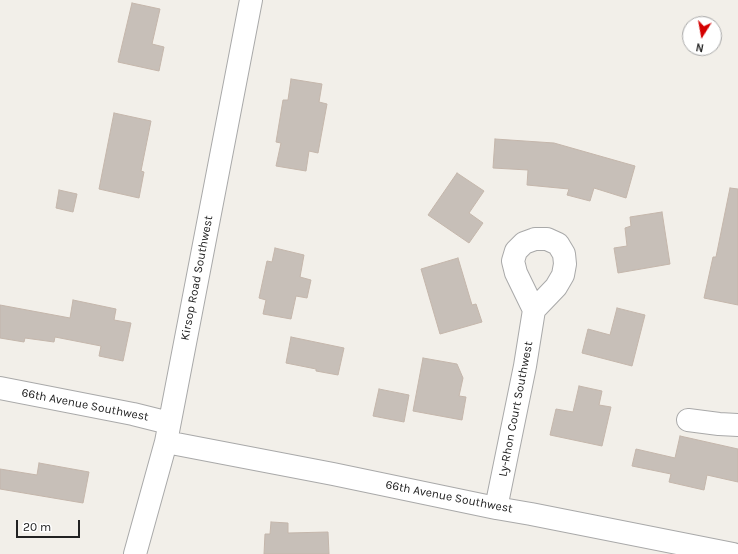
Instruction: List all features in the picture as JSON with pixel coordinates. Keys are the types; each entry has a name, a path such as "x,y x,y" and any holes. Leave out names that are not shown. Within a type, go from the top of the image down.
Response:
{"street":[{"name":"Kirsop Road Southwest","path":"135,554 167,433 251,0"},
{"name":"Ly-Rhon Court Southwest","path":"496,508 525,366 534,310"},
{"name":"66th Avenue Southwest","path":"0,388 133,414 167,433 333,474 496,508 733,554"},
{"path":"688,420 719,424 738,424"}],"building":[{"path":"132,3 160,9 152,44 164,47 159,71 118,62"},
{"path":"291,79 322,84 319,102 327,104 318,153 309,151 306,171 276,166 281,143 276,142 283,100 288,100"},
{"path":"114,113 151,121 141,171 144,172 139,198 99,189"},
{"path":"495,139 554,143 635,166 626,198 594,188 590,201 567,195 569,189 527,185 528,170 493,168"},
{"path":"457,173 484,191 469,213 483,223 469,243 428,215"},
{"path":"730,188 738,189 738,305 704,298 713,257 716,257"},
{"path":"59,190 77,194 73,212 56,208"},
{"path":"662,212 670,264 618,273 614,248 627,246 625,228 631,226 630,217"},
{"path":"275,248 304,255 300,277 311,280 307,298 296,296 291,319 263,314 266,300 259,298 267,261 272,262"},
{"path":"458,258 472,305 476,304 482,322 440,334 421,269"},
{"path":"73,300 116,309 114,320 131,323 123,361 99,356 101,346 55,337 54,342 25,338 24,342 0,338 0,305 70,318"},
{"path":"617,308 645,315 632,366 582,353 588,329 610,335"},
{"path":"291,337 344,348 338,375 286,363"},
{"path":"423,358 457,364 463,378 459,396 466,397 462,420 413,411"},
{"path":"579,386 602,391 599,405 611,407 602,446 550,435 556,409 573,412"},
{"path":"379,389 409,395 404,422 373,416"},
{"path":"680,436 738,449 738,482 707,475 704,490 669,482 671,474 632,466 636,449 675,458"},
{"path":"39,463 89,472 83,503 0,489 0,469 37,475"},
{"path":"271,522 288,523 288,533 328,532 329,554 264,554 265,534 270,534"}]}
